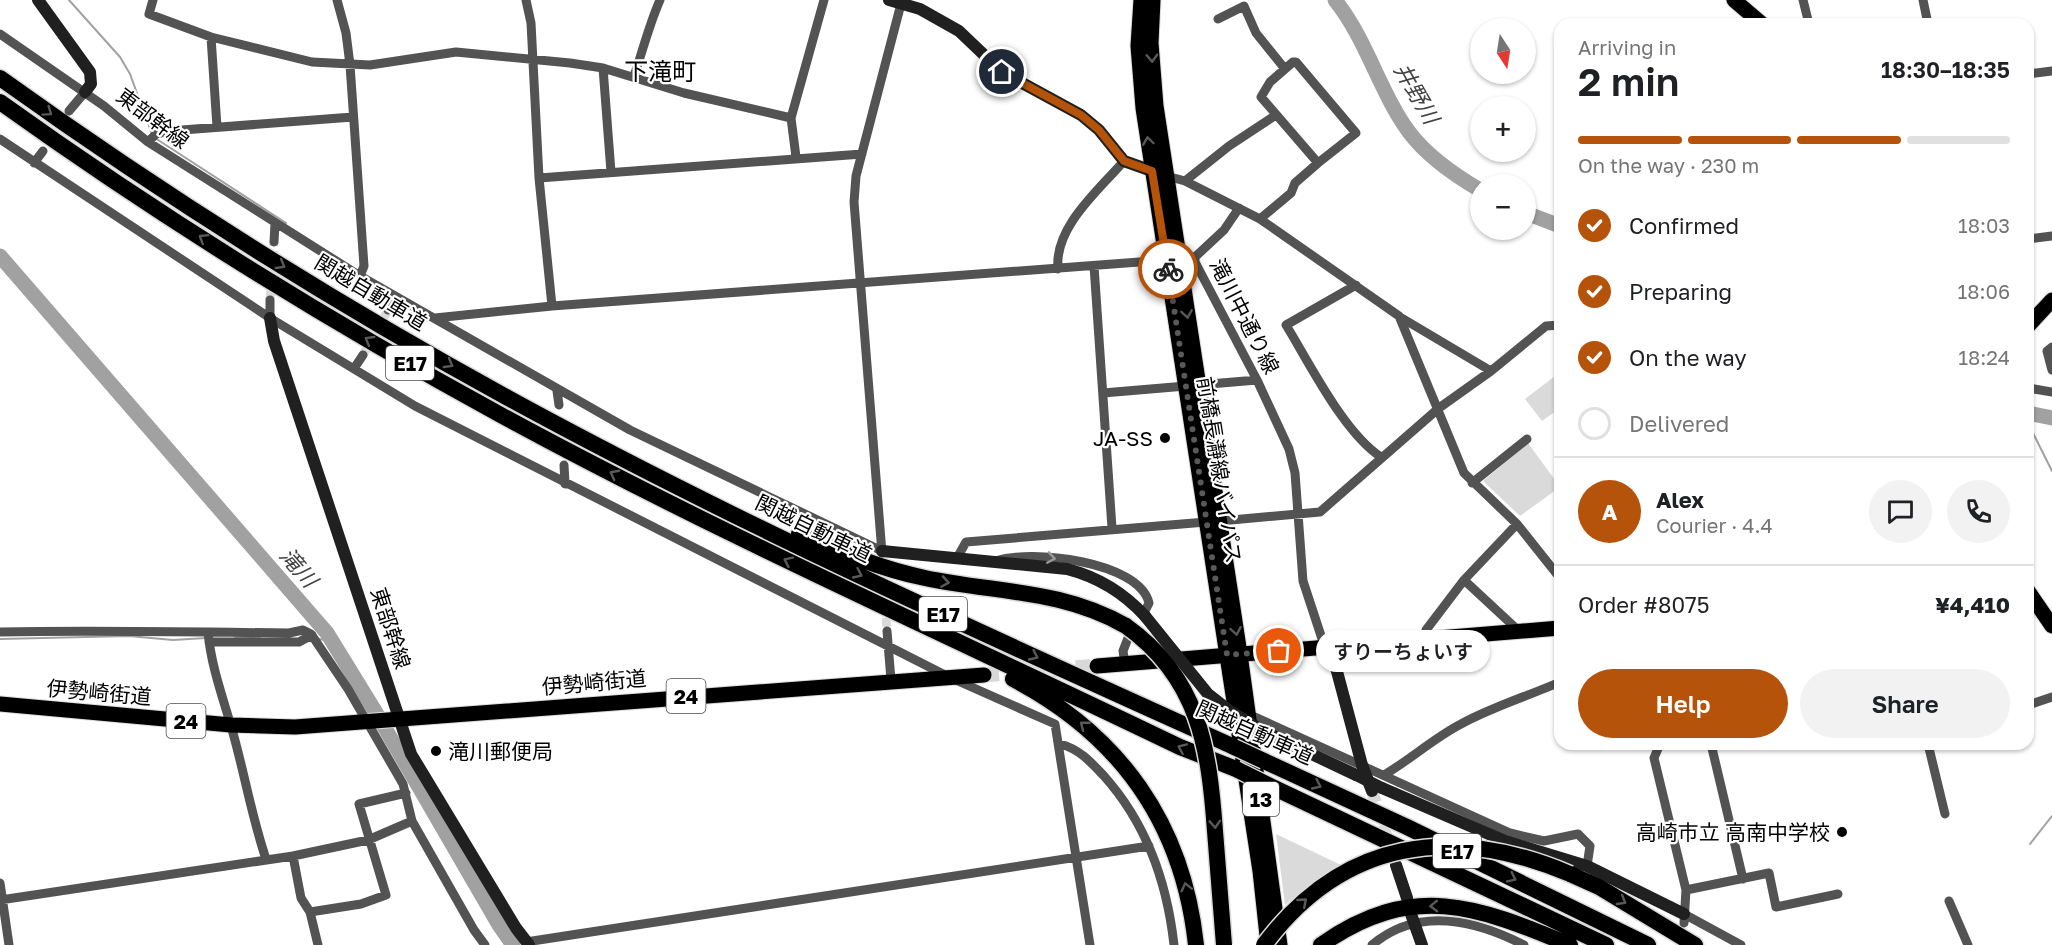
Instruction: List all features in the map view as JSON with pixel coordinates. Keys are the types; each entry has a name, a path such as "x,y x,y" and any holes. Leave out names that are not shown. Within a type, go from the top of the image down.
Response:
{"highway":[{"name":"関越自動車道","path":"0,78 102,150 270,258 509,398 655,474 851,571 1418,832 1648,945"},
{"name":"関越自動車道","path":"0,102 176,222 368,339 510,420 841,587 1606,945"},
{"path":"655,474 857,559 897,572 959,584 1052,597 1137,621 1189,697 1200,725 1209,769 1224,945"},
{"path":"841,587 884,618 1034,690 1096,735 1133,777 1164,826 1186,886 1196,945"},
{"path":"1266,945 1297,906 1329,882 1362,864 1402,851 1449,845 1493,849 1525,856 1570,874 1599,887 1695,945"},
{"path":"1321,945 1351,927 1384,913 1438,905 1489,913 1569,945"}],"main road":[{"name":"前橋長瀞線バイパス","path":"1141,0 1139,72 1159,173 1280,945"},
{"name":"前橋長瀞線バイパス","path":"1153,0 1152,71 1166,260 1192,385"},
{"path":"1734,0 1751,18"},
{"path":"2034,320 2052,300"},
{"path":"2034,600 2052,626"},
{"path":"1097,666 1554,629"},
{"name":"前橋長瀞線バイパス","path":"1233,654 1260,871 1266,945"},
{"name":"伊勢崎街道","path":"0,704 231,725 295,727 891,680 984,675"}],"street":[{"name":"東部幹線","path":"38,0 90,72 92,84 85,92 275,224 557,391 630,430 882,553"},
{"path":"153,0 149,15 211,37 312,62 350,66 389,63 456,52 531,59 603,69 634,76 684,93 790,118"},
{"path":"337,0 346,33 350,66 364,266 360,276"},
{"path":"526,0 531,23 538,178 552,306"},
{"path":"634,76 646,43 648,28 660,0"},
{"path":"796,157 790,118 824,0"},
{"path":"1803,0 1808,18"},
{"path":"1923,0 1927,18"},
{"path":"1359,770 1265,732 1231,712 1208,694 1137,621 1123,594 1085,574 993,561 882,553 861,284 854,227 854,202 862,154 897,1 920,9 959,31 1002,72 1081,115 1099,130 1124,161 1185,181 1260,219 1399,316 1491,371"},
{"path":"1218,19 1244,6 1256,33 1285,69"},
{"path":"0,34 85,92 69,111"},
{"path":"211,37 217,127"},
{"path":"1260,219 1292,192 1295,183 1356,130 1296,62 1270,82 1262,97 1318,163"},
{"path":"603,69 611,172"},
{"path":"2034,73 2052,71"},
{"path":"1185,181 1228,146 1276,115"},
{"path":"152,138 217,127 354,117"},
{"path":"0,139 270,318 355,367 415,406 949,677 1055,724 1060,744 1090,945"},
{"path":"34,163 43,150"},
{"path":"538,178 796,157 862,154"},
{"path":"1058,269 1060,242 1069,227 1124,161"},
{"name":"滝川中通り線","path":"1239,208 1224,230 1195,256 1195,262 1257,380 1288,449 1295,473 1303,581 1328,648 1359,770"},
{"path":"274,242 275,224"},
{"path":"2034,238 2052,236"},
{"path":"435,318 552,306 1166,260"},
{"path":"1094,266 1112,528"},
{"path":"1356,285 1286,325 1347,421 1366,447 1381,457"},
{"path":"388,310 397,297"},
{"name":"東部幹線","path":"270,300 273,341 382,721 417,766 528,944"},
{"path":"1399,316 1464,473 1517,524 1554,570"},
{"path":"957,558 966,542 1320,512 1439,408 1491,371 1546,326 1554,325"},
{"path":"2052,347 2047,351 2052,370"},
{"path":"355,367 363,355"},
{"path":"1103,393 1257,380"},
{"path":"2034,389 2052,392"},
{"path":"557,391 559,405"},
{"path":"1473,483 1527,439"},
{"path":"564,465 565,484"},
{"path":"1425,639 1426,630 1464,580 1517,524"},
{"path":"1464,580 1520,632"},
{"path":"1125,664 1123,651 1137,621"},
{"path":"0,632 113,630 209,637 289,633 303,630 312,635 348,689 382,721 406,793 412,821 485,945"},
{"path":"887,631 891,680"},
{"path":"209,637 221,697 231,725 256,829 266,859"},
{"path":"1380,785 1434,740 1463,723 1554,685"},
{"path":"2034,703 2052,697"},
{"path":"1255,717 1359,770 1380,785 1505,841 1587,866 1684,919 1741,945"},
{"path":"1060,744 1076,748 1114,787 1149,846 1165,890 1174,945"},
{"path":"1657,750 1654,758 1686,890 1684,919"},
{"path":"1712,750 1743,879"},
{"path":"1929,750 1945,814"},
{"path":"1380,785 1440,802 1525,837 1544,841 1578,834 1590,846 1587,866"},
{"path":"310,912 361,904 386,895 358,804 406,793"},
{"path":"1,900 293,856 368,840 412,821"},
{"path":"528,944 1149,846"},
{"path":"293,856 301,898 310,912 318,945"},
{"path":"1396,865 1407,898"},
{"path":"1686,890 1769,873 1776,907 1838,894"},
{"path":"0,883 9,945"},
{"path":"1949,902 1968,945"},
{"path":"1413,919 1422,945"},
{"path":"1372,945 1413,919 1454,920 1489,929 1524,945"}],"shaded area":[{"path":"1554,377 1554,412 1542,421 1525,399"},
{"path":"1528,443 1554,479 1554,491 1520,516 1483,481"},
{"path":"1276,834 1341,865 1307,887 1285,905"}],"waterway":[{"path":"69,0 120,57 130,74 152,134"},
{"name":"井野川","path":"1335,0 1356,32 1389,100 1409,132 1442,165 1470,184"},
{"path":"155,138 286,223"},
{"name":"井野川","path":"1536,217 1554,224"},
{"name":"滝川","path":"0,256 327,633 513,945"},
{"name":"井野川","path":"2034,414 2052,418"},
{"path":"2034,435 2052,471"},
{"path":"0,639 129,636 173,640 206,638"},
{"path":"235,638 260,637"},
{"path":"319,639 331,641"},
{"path":"2030,844 2052,816"}],"tunnel":[{"path":"270,300 274,242"},
{"path":"363,355 388,310"},
{"path":"883,564 887,631"},
{"path":"984,675 1097,666"},
{"path":"1372,791 1390,847"}],"way so far":[{"path":"1168,269 1227,655 1279,651"}],"place":[{"name":"JA-SS","path":"1165,438"},
{"name":"すりーちょいす","path":"1279,651"},
{"name":"滝川郵便局","path":"436,751"},
{"name":"高崎市立 高南中学校","path":"1842,832"}],"district":[{"name":"下滝町","path":"660,70"}],"route":[{"path":"1002,72 1021,84 1065,104 1099,130 1124,161 1152,171 1168,269"}]}
